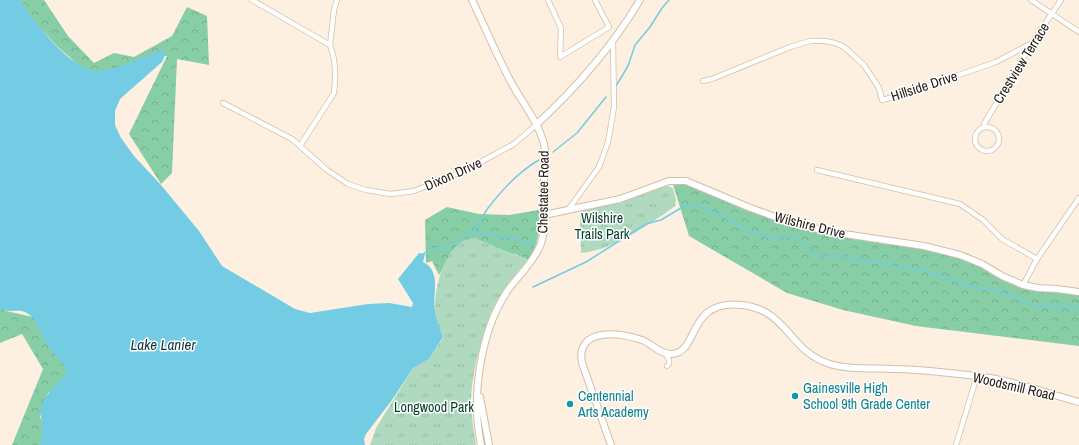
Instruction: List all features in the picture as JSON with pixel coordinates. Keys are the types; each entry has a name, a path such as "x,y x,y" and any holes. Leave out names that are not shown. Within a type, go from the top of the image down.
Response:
{"street":[{"path":"252,0 330,45"},
{"path":"300,146 334,93 334,59 330,45 334,10 338,0"},
{"name":"Chestatee Road","path":"472,0 511,81 540,132 545,151 543,196 544,215 541,245 500,303 485,340 478,385"},
{"path":"548,0 560,28 560,56 608,27 595,0"},
{"name":"Dixon Drive","path":"223,103 292,139 327,170 348,184 366,190 391,194 426,187 484,161 514,144 536,125 566,97 592,68 626,24 640,0"},
{"path":"1031,0 1079,32"},
{"name":"Crestview Terrace","path":"984,127 984,124 1032,43 1061,0"},
{"path":"568,210 599,167 608,142 614,107 613,40"},
{"name":"Hillside Drive","path":"703,81 712,79 790,47 810,41 825,41 844,47 864,65 879,88 882,100 901,95 996,62 1032,43"},
{"path":"984,127 995,130 999,138 997,146 990,151 982,151 974,142 977,131 984,127"},
{"path":"817,170 960,204 983,220 1002,239 1037,259"},
{"name":"Wilshire Drive","path":"544,215 620,199 669,181 686,181 792,224 831,232 924,246 960,255 982,264 1002,276 1023,285 1079,292"},
{"path":"1023,285 1037,259 1079,198"},
{"name":"Woodsmill Road","path":"666,354 678,353 683,349 699,321 708,312 723,306 742,305 755,308 774,317 801,348 810,355 828,363 868,369 893,369 977,376 1016,384 1079,402"},
{"path":"611,445 582,363 581,355 586,343 591,338 596,336 607,334 624,335 645,341 666,354 669,360 669,364 667,366"},
{"path":"956,445 977,376"},
{"path":"478,385 477,414 481,445"},
{"path":"478,385 489,445"}],"green space":[{"path":"20,0 44,0 68,36 94,63 114,53 134,57 172,36 187,7 207,16 209,65 177,59 172,173 161,184 129,134 167,56 156,54 103,75 84,70 57,46 30,17"},
{"path":"671,178 694,181 771,216 841,234 967,253 1020,283 1079,291 1079,346 916,326 843,310 787,293 689,236"},
{"name":"Wilshire Trails Park","path":"665,185 673,188 676,200 675,206 643,228 618,242 593,251 581,253 580,210 626,200"},
{"path":"447,207 479,214 509,215 539,210 537,242 528,260 515,254 453,250 439,275 432,261 426,263 425,220"},
{"name":"Longwood Park","path":"475,238 528,260 508,284 498,299 488,321 476,362 471,399 476,445 370,445 376,428 413,368 429,359 443,338 435,308 437,286 440,275 449,255 456,247 463,241"},
{"path":"0,301 6,311 33,317 75,373 48,393 40,417 51,444 50,445 12,445 43,369 22,334 0,343"}],"water":[{"name":"Lake Lanier","path":"0,0 20,0 34,20 53,42 74,62 85,68 95,71 102,71 162,50 166,53 162,62 120,99 115,111 115,125 121,138 134,156 161,185 199,231 222,266 295,309 310,313 368,304 389,303 412,307 413,303 398,279 419,253 425,254 423,262 429,266 434,277 434,304 438,324 443,337 429,359 413,368 392,400 366,434 364,439 365,445 40,445 42,440 42,404 67,371 47,344 31,316 24,312 7,311 0,308"}],"waterway":[{"path":"616,86 628,66 635,45 669,0"},
{"path":"553,152 577,133 606,97"},
{"path":"423,254 433,249 455,243 473,231 488,208 505,188 518,175 539,160"},
{"path":"533,287 586,262 646,224 661,220 686,205 691,205 710,211 743,229 773,239 792,237 819,255 842,256 853,260 868,261 929,272 972,287 995,290 1038,307 1079,308"},
{"path":"473,231 539,244"}],"place":[{"name":"Gainesville High School 9th Grade Center","path":"795,396"},
{"name":"Centennial Arts Academy","path":"570,404"}]}
